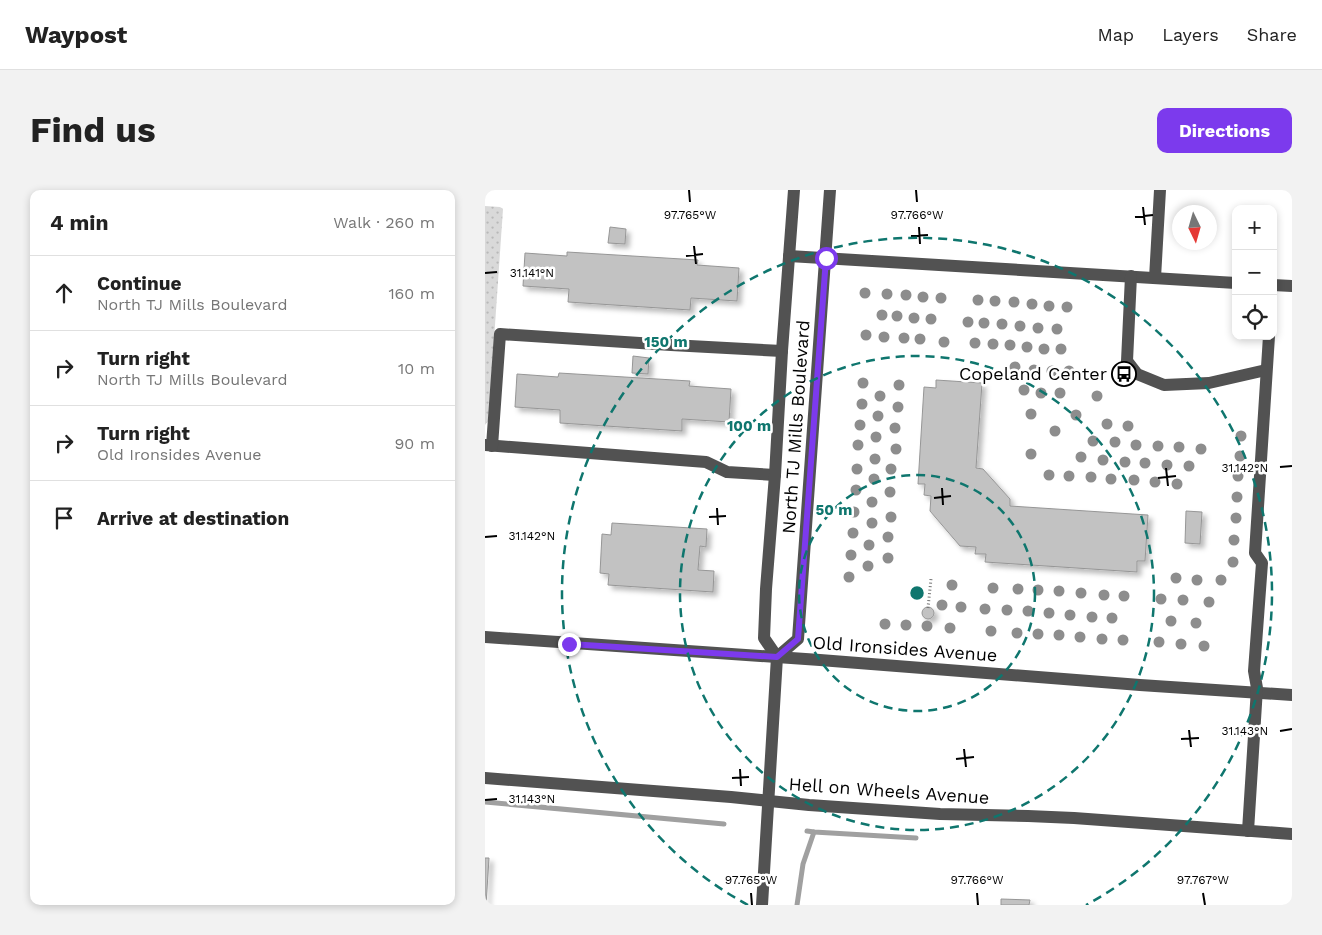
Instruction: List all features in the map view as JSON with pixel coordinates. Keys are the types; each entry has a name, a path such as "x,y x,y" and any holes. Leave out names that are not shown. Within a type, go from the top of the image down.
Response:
{"street":[{"name":"North TJ Mills Boulevard","path":"794,190 763,638 777,657 798,639 830,190"},
{"path":"1155,278 1160,190"},
{"path":"789,256 1232,283"},
{"path":"1131,276 1127,361 1137,374 1164,385 1209,383 1266,370"},
{"path":"1277,285 1292,286"},
{"path":"775,475 727,472 706,462 488,445 500,334 782,351"},
{"path":"1248,831 1257,693 1254,671 1262,562 1255,553 1269,340"},
{"name":"Old Ironsides Avenue","path":"485,638 777,657 1292,695"},
{"path":"762,905 777,657"},
{"name":"Hell on Wheels Avenue","path":"485,778 731,797 818,806 941,814 1065,818 1292,834"}],"path":[{"path":"928,608 931,579"}],"shaded area":[{"path":"485,206 503,209 489,412 488,421 485,425"}],"building":[{"path":"610,227 626,229 625,244 608,243"},
{"path":"567,252 698,260 697,265 739,268 737,301 691,298 690,310 568,302 569,289 523,286 525,253 567,256"},
{"path":"633,356 649,358 648,374 632,373"},
{"path":"559,373 690,381 689,386 731,389 729,422 682,419 682,431 560,423 560,410 515,407 517,374 558,377"},
{"path":"936,380 982,383 976,468 983,469 1010,499 1010,506 1148,515 1145,561 1137,561 1137,572 985,562 986,554 975,554 976,547 960,546 930,511 931,496 924,495 925,484 918,484 924,387 936,388"},
{"path":"1186,511 1202,512 1200,544 1185,543"},
{"path":"612,523 707,529 706,547 700,546 698,570 714,571 713,592 608,585 609,574 600,573 602,534 611,535"},
{"path":"928,607 934,613 928,619 922,613"},
{"path":"485,858 489,858 486,905 485,905"},
{"path":"1001,899 1030,900 1029,905 1001,905"}],"waterway":[{"path":"485,802 724,824"},
{"path":"807,831 916,838"},
{"path":"797,905 803,864 814,832"}],"place":[{"name":"Copeland Center","path":"1124,374"}],"route":[{"path":"569,644 777,657 798,639 826,258"}]}
